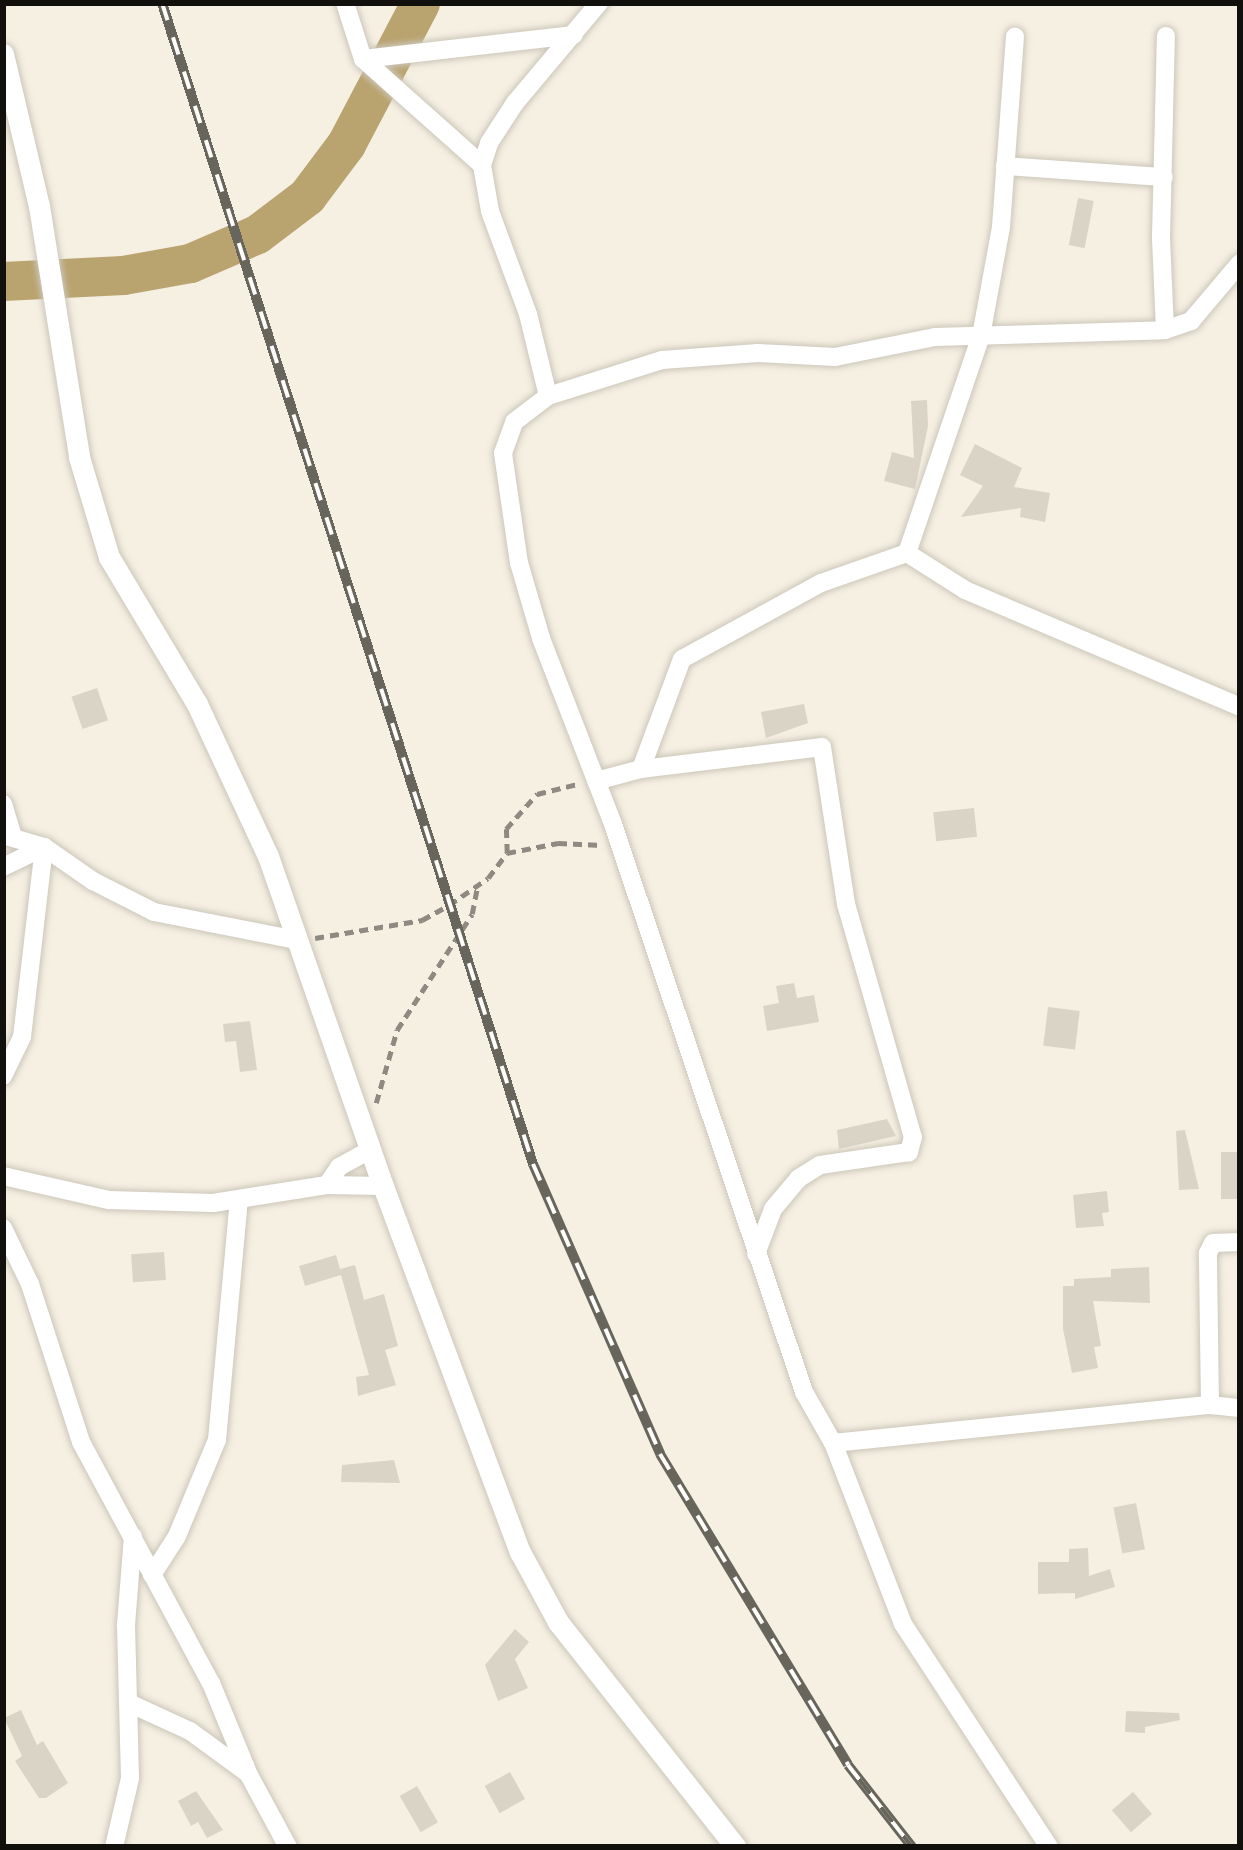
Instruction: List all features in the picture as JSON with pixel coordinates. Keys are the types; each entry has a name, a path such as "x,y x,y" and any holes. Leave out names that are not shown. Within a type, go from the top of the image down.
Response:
{"street":[{"path":"345,3 363,59 482,165"},
{"path":"548,396 528,314 490,211 482,165 489,143 515,104 599,3"},
{"path":"363,59 574,35"},
{"path":"1165,330 1166,36"},
{"path":"908,553 981,336 1001,227 1015,38"},
{"path":"3,54 39,206 79,457 109,557 197,704 238,787 520,1552 558,1622 736,1847"},
{"path":"1005,166 1163,177"},
{"path":"1049,1847 903,1624 833,1443 803,1392 621,848 536,619 519,563 503,453 514,422 548,396 662,360 758,353 835,357 935,337 1165,330 1191,321 1240,263"},
{"path":"908,553 965,590 1240,706"},
{"path":"641,769 682,659 821,583 908,553"},
{"path":"596,781 641,769 822,747 846,904 913,1137 909,1152 820,1165 799,1178 773,1209 756,1254"},
{"path":"3,804 8,836 44,847 93,881 154,912 297,940"},
{"path":"3,867 44,847"},
{"path":"3,1076 22,1037 44,847"},
{"path":"327,1185 339,1167 370,1150"},
{"path":"3,1176 92,1199 239,1200 327,1185 383,1186"},
{"path":"152,1575 177,1536 217,1440 239,1200"},
{"path":"3,1228 30,1284 81,1442 211,1683 250,1775 288,1847"},
{"path":"1210,1406 1208,1253 1213,1243 1240,1242"},
{"path":"833,1443 1210,1406 1240,1408"},
{"path":"114,1847 130,1778 126,1625 133,1535"},
{"path":"130,1704 190,1731 250,1775"}],"path":[{"path":"507,853 506,829 537,794 596,781"},
{"path":"297,940 422,920 478,885 507,853 579,842 621,848"},
{"path":"375,1113 397,1030 472,914 478,885"}],"building":[{"path":"1078,198 1094,201 1085,248 1069,245"},
{"path":"927,400 928,426 915,489 884,481 892,452 914,458 911,401"},
{"path":"975,444 1022,468 1014,487 1050,493 1045,522 1020,517 1021,508 961,517 983,486 960,475"},
{"path":"97,688 108,720 83,729 71,697"},
{"path":"804,704 808,723 766,738 761,712"},
{"path":"974,808 977,837 936,841 933,812"},
{"path":"794,983 797,998 814,995 819,1022 767,1031 763,1006 779,1003 776,986"},
{"path":"1048,1007 1080,1011 1075,1050 1043,1046"},
{"path":"250,1021 257,1070 240,1072 236,1041 225,1042 223,1024"},
{"path":"887,1119 896,1136 839,1149 837,1130"},
{"path":"1185,1130 1199,1189 1179,1190 1176,1131"},
{"path":"1221,1152 1238,1152 1238,1199 1221,1199"},
{"path":"1107,1191 1109,1212 1102,1213 1104,1226 1076,1228 1073,1195"},
{"path":"164,1252 166,1280 133,1282 131,1254"},
{"path":"336,1255 340,1269 355,1265 364,1300 384,1294 398,1346 385,1350 396,1385 358,1396 356,1377 369,1375 341,1275 305,1286 299,1266"},
{"path":"1149,1267 1150,1303 1093,1301 1101,1346 1094,1347 1098,1368 1072,1373 1063,1329 1063,1286 1074,1286 1074,1279 1111,1277 1111,1269"},
{"path":"394,1460 400,1483 341,1482 342,1465"},
{"path":"1136,1503 1145,1549 1122,1554 1113,1507"},
{"path":"1088,1548 1089,1576 1110,1569 1115,1587 1075,1599 1075,1593 1038,1594 1038,1562 1069,1562 1069,1549"},
{"path":"515,1629 529,1642 515,1659 528,1688 498,1701 485,1665"},
{"path":"21,1710 37,1745 43,1741 68,1783 46,1798 39,1798 15,1761 22,1756 4,1718"},
{"path":"1126,1711 1179,1713 1180,1720 1145,1727 1145,1733 1125,1732"},
{"path":"510,1772 525,1799 500,1813 485,1786"},
{"path":"417,1786 438,1822 421,1832 400,1796"},
{"path":"196,1791 223,1830 207,1838 198,1822 191,1826 178,1801"},
{"path":"1133,1792 1152,1814 1131,1832 1112,1810"}],"waterway":[{"path":"3,281 123,275 190,263 257,234 307,196 346,144 420,3"}],"railway":[{"path":"162,3 533,1164 660,1454 848,1765 912,1847"}]}
